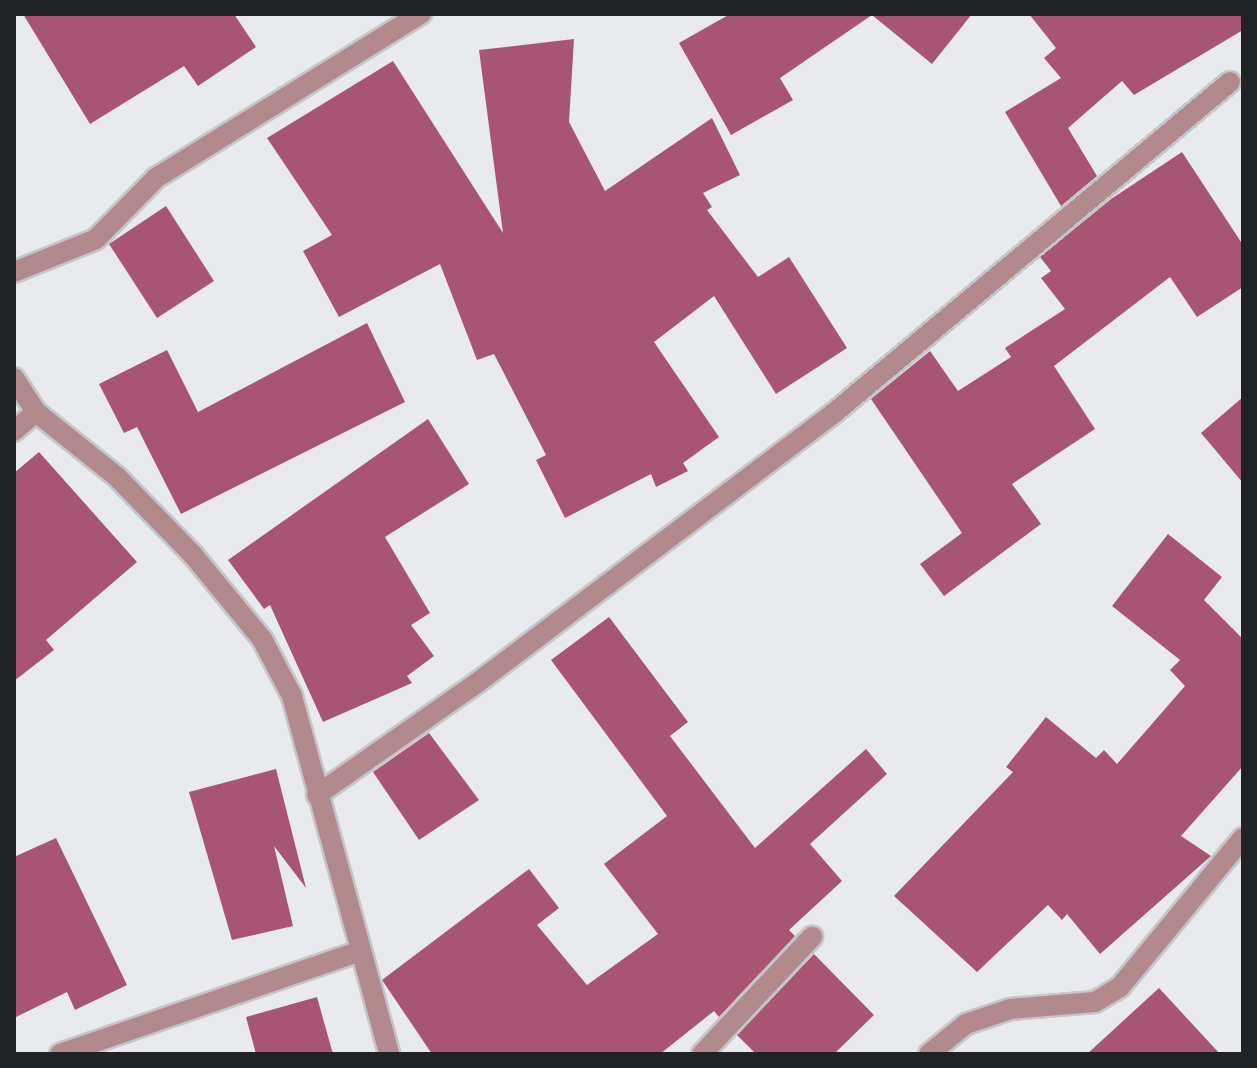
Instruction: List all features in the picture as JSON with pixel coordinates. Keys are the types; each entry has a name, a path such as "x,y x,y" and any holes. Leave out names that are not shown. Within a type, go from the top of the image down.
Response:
{"street":[{"path":"14,272 96,239 156,178 421,14"},
{"path":"317,795 477,683 834,413 1230,82"},
{"path":"14,378 36,412 117,477 262,639 292,696 389,1054"},
{"path":"14,431 36,412"},
{"path":"929,1054 966,1024 1010,1009 1095,1002 1120,987 1243,838"},
{"path":"702,1054 812,937"},
{"path":"60,1054 360,951"}],"building":[{"path":"23,14 234,14 256,47 198,86 184,66 90,124"},
{"path":"730,14 972,14 932,64 872,15 780,78 793,100 731,135 679,43"},
{"path":"1029,14 1243,14 1243,30 1134,95 1122,81 1068,128 1097,176 1061,206 1005,112 1061,78 1044,58 1056,48"},
{"path":"574,39 569,122 605,191 712,118 740,175 703,193 712,207 707,210 758,277 789,257 847,348 776,394 714,296 654,342 719,437 683,463 688,471 656,487 651,474 565,518 536,460 546,455 494,354 477,360 440,264 339,317 303,251 332,235 267,138 393,61 503,233 479,50"},
{"path":"1182,152 1243,245 1243,287 1197,317 1170,277 1054,366 1095,429 1012,484 1041,524 944,596 920,564 962,533 871,399 930,351 958,391 1011,357 1005,348 1065,309 1041,278 1051,271 1040,257 1111,199"},
{"path":"166,206 214,281 157,318 109,244"},
{"path":"367,323 405,402 181,514 137,427 124,433 99,384 167,350 198,412"},
{"path":"1243,397 1243,483 1201,433"},
{"path":"428,419 469,484 385,537 430,613 411,625 434,656 407,676 412,683 323,722 270,605 264,609 228,560"},
{"path":"39,452 137,562 46,640 54,650 14,681 14,473"},
{"path":"1168,534 1222,577 1204,600 1243,639 1243,766 1181,836 1211,856 1100,954 1067,914 1062,920 1048,905 977,972 894,896 1013,772 1006,767 1046,717 1096,758 1104,750 1117,764 1185,686 1170,670 1180,660 1112,606"},
{"path":"609,617 688,722 670,736 755,848 866,749 887,774 810,844 842,881 789,930 795,936 719,1017 714,1011 660,1054 432,1054 382,980 529,869 559,908 537,925 587,985 658,934 604,864 667,816 551,660"},
{"path":"429,733 479,800 419,840 373,772"},
{"path":"276,769 306,888 274,846 293,926 232,940 189,792"},
{"path":"56,838 127,985 75,1010 67,992 14,1018 14,857"},
{"path":"814,954 874,1015 834,1054 756,1054 737,1035"},
{"path":"1159,988 1220,1054 1087,1054"},
{"path":"317,997 333,1054 256,1054 246,1017"}]}
